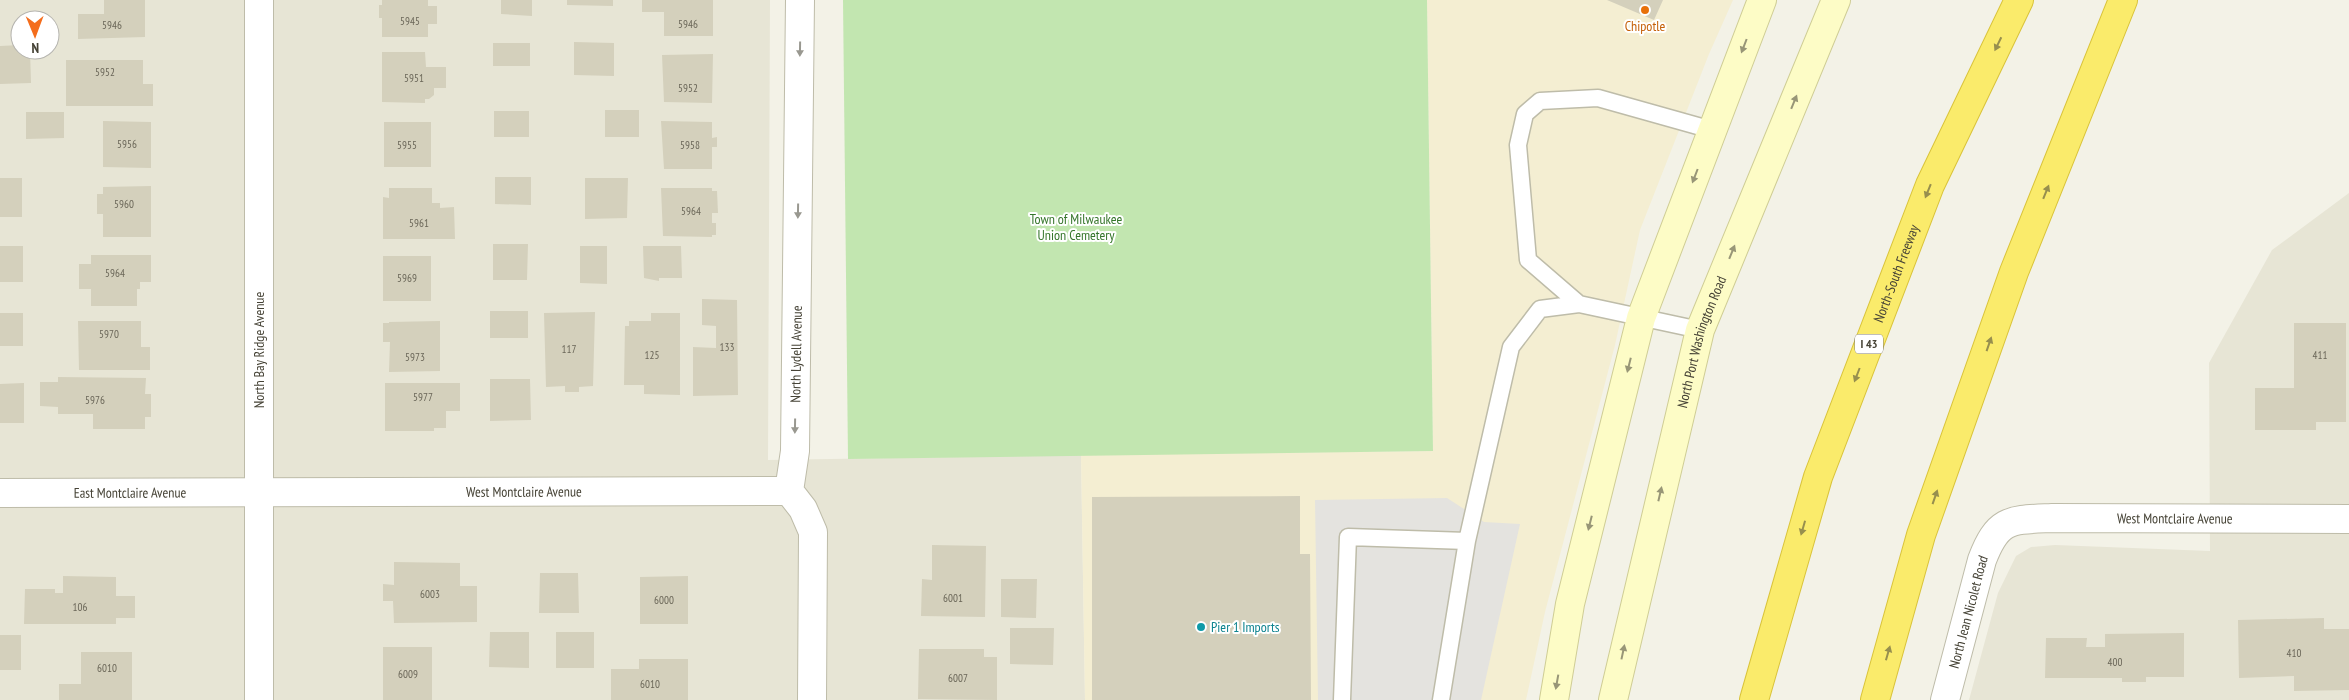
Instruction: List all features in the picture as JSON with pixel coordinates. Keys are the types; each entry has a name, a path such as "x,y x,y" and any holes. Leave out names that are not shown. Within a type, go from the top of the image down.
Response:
{"highway":[{"name":"North-South Freeway","path":"1754,700 1818,477 1930,185 2019,0"},
{"path":"1875,700 1921,535 2011,281 2123,0"}],"main road":[{"path":"1554,700 1570,604 1640,318 1762,0"},
{"name":"North Port Washington Road","path":"1613,700 1700,330 1836,0"}],"street":[{"name":"North Bay Ridge Avenue","path":"259,0 259,700"},
{"name":"North Lydell Avenue","path":"789,491 795,451 800,0"},
{"name":"West Montclaire Avenue","path":"259,492 789,491"},
{"path":"789,491 803,508 813,532 812,700"},
{"name":"East Montclaire Avenue","path":"0,493 259,492"},
{"name":"West Montclaire Avenue","path":"2001,527 2020,521 2052,518 2349,520"},
{"name":"North Jean Nicolet Road","path":"1945,700 1982,560 1989,542 2001,527"}],"lane":[{"path":"1579,304 1528,260 1518,145 1525,114 1540,101 1598,98 1712,130"},
{"path":"1441,700 1467,541 1511,346 1540,309 1579,304 1700,330"},
{"path":"1342,700 1348,537 1467,541"}],"shaded area":[{"path":"0,0 770,0 768,460 1081,455 1085,700 0,700"},
{"path":"1427,0 1733,0 1709,54 1640,230 1615,345 1545,612 1526,700 1085,700 1081,455 1433,451"},
{"path":"2349,193 2349,700 1969,700 1998,593 2016,556 2031,547 2055,545 2210,551 2209,363 2272,250"},
{"path":"1447,498 1484,522 1520,524 1481,700 1318,700 1315,500"}],"green space":[{"name":"Town of Milwaukee Union Cemetery","path":"843,0 1427,0 1433,451 848,459"}],"building":[{"path":"104,0 145,0 145,37 78,39 78,14 104,14"},
{"path":"382,0 428,0 428,6 437,6 437,24 428,24 428,37 382,37 382,18 379,18 379,5 382,5"},
{"path":"501,0 532,0 532,16 501,14"},
{"path":"567,0 613,0 613,6 567,5"},
{"path":"642,0 713,0 713,36 664,36 664,12 642,12"},
{"name":"Chipotle","path":"1607,0 1663,0 1654,20"},
{"path":"574,42 614,43 614,76 574,75"},
{"path":"493,43 530,43 530,66 493,66"},
{"path":"0,46 10,46 10,60 30,60 31,83 0,84"},
{"path":"382,52 425,52 426,67 446,67 446,88 434,88 434,95 429,99 425,99 425,103 382,102"},
{"path":"713,54 712,103 664,102 662,55"},
{"path":"66,60 143,60 143,84 153,84 153,106 66,106"},
{"path":"605,110 639,110 639,137 605,137"},
{"path":"494,111 529,111 529,137 494,137"},
{"path":"26,112 64,112 64,138 26,139"},
{"path":"103,121 151,122 151,168 103,167"},
{"path":"661,121 712,122 712,138 717,137 717,147 712,147 712,169 664,169"},
{"path":"384,122 431,122 431,167 384,167"},
{"path":"495,177 531,177 531,205 495,204"},
{"path":"0,178 22,178 22,217 0,217"},
{"path":"585,178 628,178 627,218 585,219"},
{"path":"151,186 151,237 103,237 103,214 97,214 97,194 103,194 103,187"},
{"path":"389,188 432,188 432,203 440,203 440,208 454,207 455,239 383,239 383,197 389,198"},
{"path":"661,188 712,188 712,191 717,191 718,213 712,213 712,223 716,223 716,235 712,235 712,237 663,236"},
{"path":"493,244 528,244 527,280 493,280"},
{"path":"0,246 23,246 23,282 0,282"},
{"path":"580,246 607,246 607,284 580,283"},
{"path":"643,246 681,246 682,278 659,278 659,281 644,278"},
{"path":"91,255 151,255 151,282 140,282 140,289 137,289 137,306 91,306 91,289 79,289 79,264 91,264"},
{"path":"383,256 431,256 431,301 383,301"},
{"path":"702,299 737,300 738,395 693,396 693,347 716,348 716,326 702,325"},
{"path":"490,311 528,311 528,338 490,338"},
{"path":"595,312 593,386 579,387 579,392 565,392 565,386 546,387 544,313"},
{"path":"0,313 23,313 23,346 0,346"},
{"path":"651,313 680,313 680,395 644,394 644,385 624,385 625,326 629,326 629,321 651,321"},
{"path":"78,321 141,321 141,347 150,347 150,370 79,370"},
{"path":"440,321 440,371 389,372 390,342 383,342 383,323"},
{"path":"2294,323 2346,323 2346,422 2316,422 2316,430 2255,430 2255,388 2294,388"},
{"path":"58,377 146,378 145,394 151,394 151,417 145,417 145,429 93,429 93,414 58,414 58,407 40,406 40,382 58,382"},
{"path":"490,379 530,379 531,420 490,421"},
{"path":"24,383 24,423 0,423 0,384"},
{"path":"385,383 460,383 460,411 446,411 446,428 434,428 434,431 385,431"},
{"name":"Pier 1 Imports","path":"1300,496 1300,554 1310,554 1311,700 1092,700 1092,497"},
{"path":"932,545 986,546 985,617 921,616 922,579 932,580"},
{"path":"394,562 460,563 460,586 477,586 477,622 394,623 393,601 383,601 383,584 394,585"},
{"path":"540,573 578,573 579,613 539,613"},
{"path":"63,576 116,577 116,596 135,596 135,618 116,618 116,624 24,624 25,589 55,589 55,593 63,593"},
{"path":"688,576 688,624 640,624 640,577"},
{"path":"1001,579 1037,579 1036,618 1001,617"},
{"path":"2324,618 2324,629 2349,629 2349,690 2294,691 2294,676 2239,678 2238,620"},
{"path":"1010,628 1054,628 1053,665 1010,664"},
{"path":"490,632 529,632 529,668 489,667"},
{"path":"556,632 594,632 594,668 556,668"},
{"path":"2184,633 2184,677 2146,677 2146,682 2122,682 2122,678 2045,678 2046,638 2087,638 2086,647 2105,647 2105,634"},
{"path":"0,635 21,635 21,670 0,670"},
{"path":"383,647 432,647 432,700 383,700"},
{"path":"919,649 984,649 984,657 997,657 997,700 918,699"},
{"path":"81,652 132,652 132,700 59,700 59,684 81,684"},
{"path":"639,659 688,659 688,700 611,700 611,669 639,669"}],"place":[{"name":"Chipotle","path":"1645,10"},
{"name":"Pier 1 Imports","path":"1201,627"}]}
